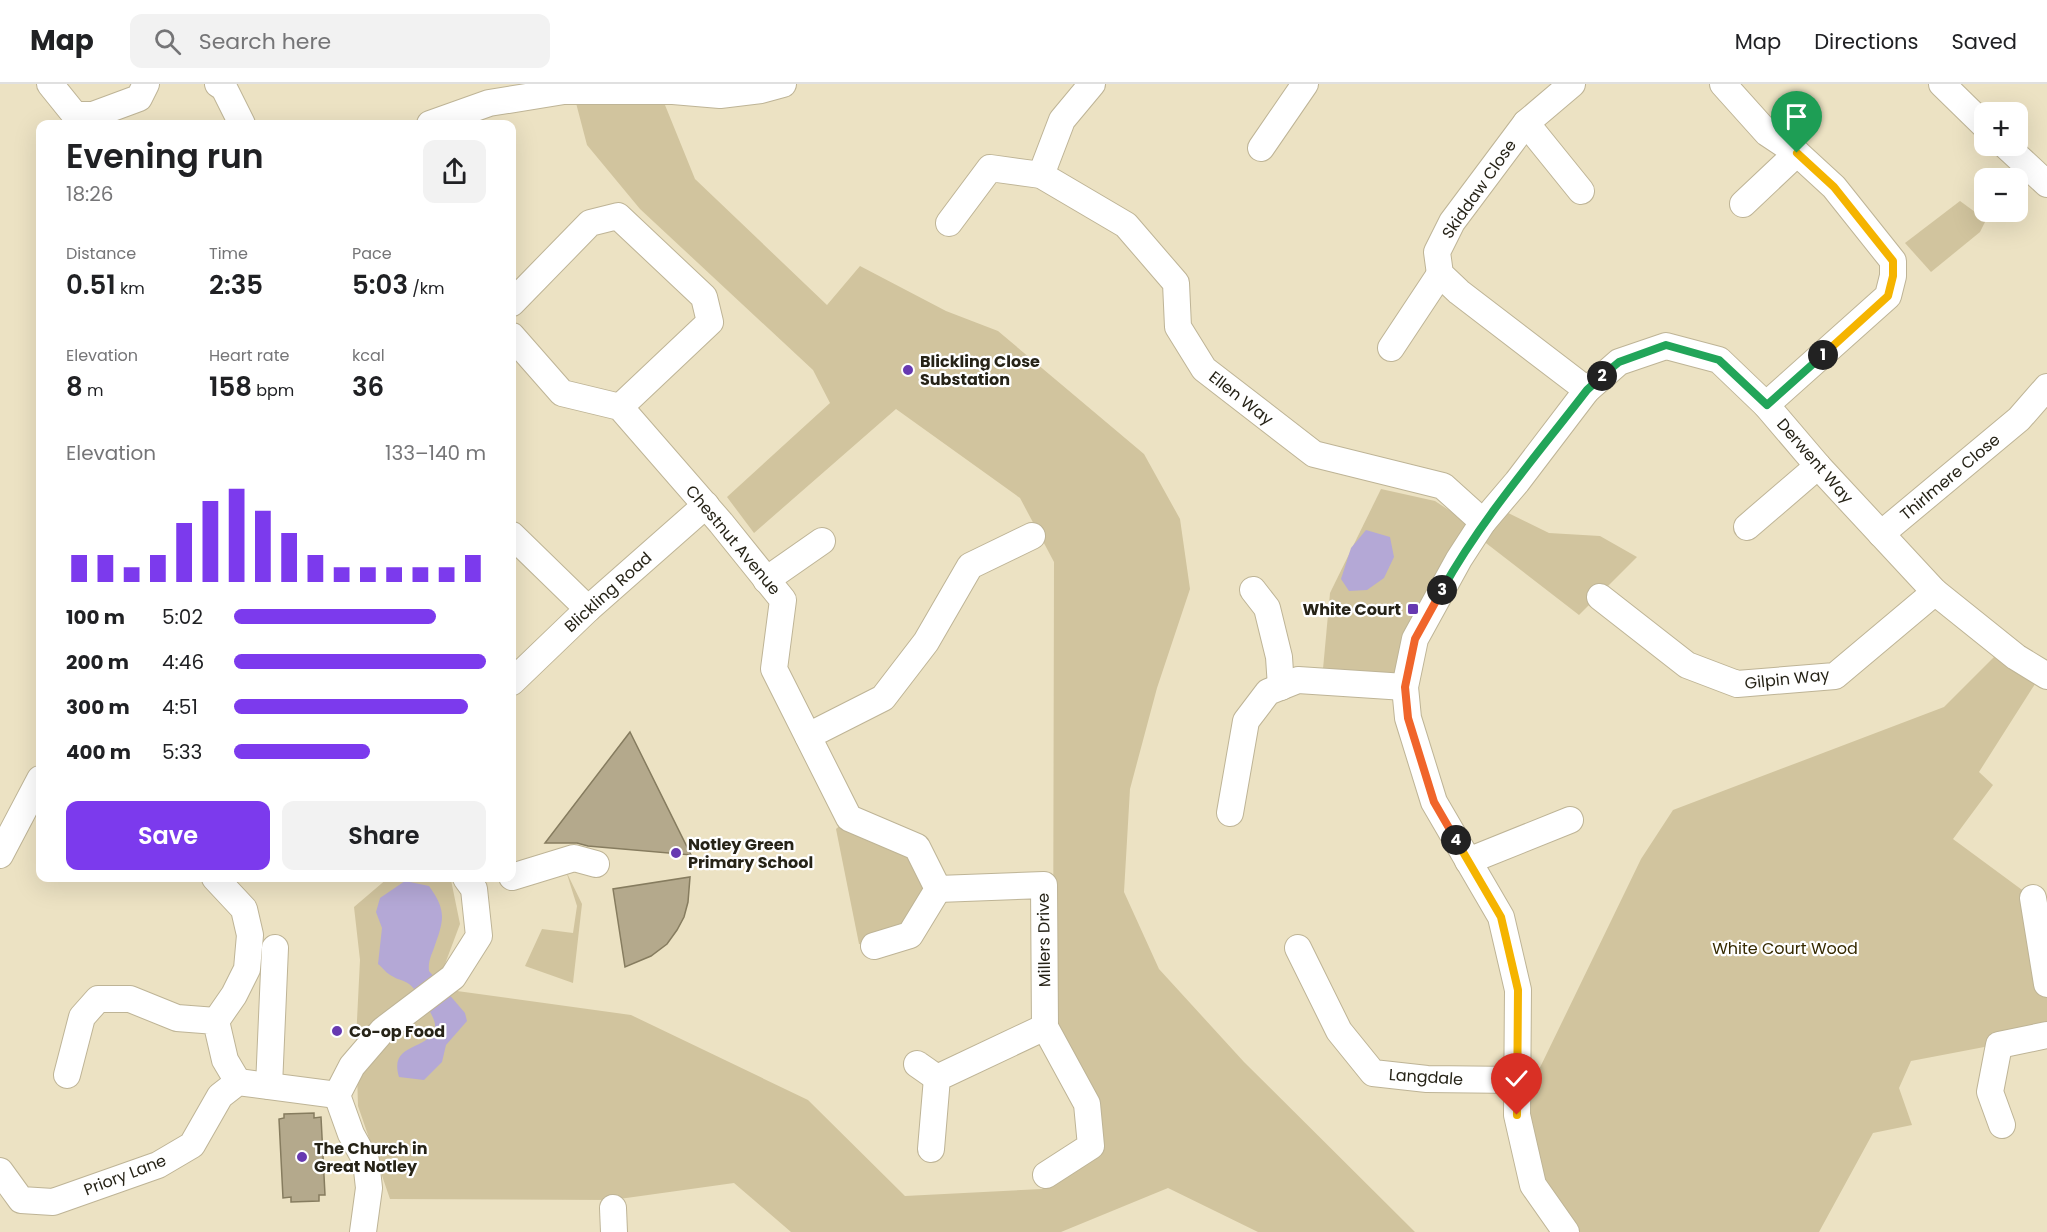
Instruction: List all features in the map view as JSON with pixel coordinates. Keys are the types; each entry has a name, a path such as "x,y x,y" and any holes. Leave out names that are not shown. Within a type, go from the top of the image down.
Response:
{"street":[{"path":"50,84 75,115 93,115 139,98 146,84"},
{"path":"438,120 487,94 673,87 720,95 761,90 783,84"},
{"path":"1041,176 1062,120 1092,84"},
{"path":"1261,148 1305,84"},
{"name":"Skiddaw Close","path":"1440,274 1437,252 1452,222 1526,123 1572,84"},
{"path":"1723,84 1767,133 1797,153 1834,187 1893,261 1893,276 1888,296 1767,405"},
{"path":"1941,84 1974,115"},
{"path":"222,85 240,120"},
{"path":"1526,123 1581,191"},
{"path":"1743,204 1797,153"},
{"path":"2018,156 2046,180"},
{"name":"Ellen Way","path":"949,222 990,168 1041,176 1126,225 1176,283 1178,327 1204,369 1314,454 1443,486 1484,522"},
{"path":"516,299 590,224 618,216 704,297 710,322 620,407 562,393 516,341"},
{"path":"1391,348 1440,274 1459,292 1587,390"},
{"name":"Derwent Way","path":"1566,1232 1533,1185 1517,1115 1518,990 1501,917 1434,802 1408,718 1405,687 1415,639 1460,559 1484,522 1587,390 1619,362 1666,345 1719,360 1767,405 1818,466 1935,592 2016,657 2047,676"},
{"name":"Thirlmere Close","path":"1881,534 2019,419 2047,387"},
{"name":"Chestnut Avenue","path":"620,407 706,505 783,600 774,669 849,818 917,847 938,890"},
{"path":"1747,527 1818,466"},
{"name":"Blickling Road","path":"516,678 588,609 706,505"},
{"path":"808,736 883,698 926,642 970,566 1032,536"},
{"path":"516,539 588,609"},
{"path":"766,580 822,541"},
{"path":"1253,590 1267,608 1279,657 1281,687"},
{"name":"Gilpin Way","path":"1599,597 1687,665 1737,684 1835,676 1935,592"},
{"path":"1230,813 1246,721 1268,692 1298,680 1405,687"},
{"path":"0,855 36,786"},
{"path":"1468,861 1570,820"},
{"path":"516,875 574,858 596,864"},
{"path":"219,882 244,909 250,935 247,969 234,995 216,1021 225,1060 238,1082 337,1095"},
{"path":"363,1232 369,1188 366,1161 351,1134 337,1095 352,1066 383,1030 453,977 479,936 470,883"},
{"name":"Millers Drive","path":"938,890 1044,885 1045,1027 1087,1104 1091,1146 1046,1175"},
{"path":"874,946 910,935 938,890"},
{"path":"2033,898 2047,984"},
{"path":"270,1086 275,948"},
{"name":"Langdale","path":"1298,948 1339,1031 1373,1073 1426,1079 1517,1080"},
{"path":"67,1076 82,1017 98,999 130,999 177,1018 216,1021"},
{"path":"932,1149 927,1071 1045,1027"},
{"path":"2002,1125 1990,1092 1999,1045 2047,1035"},
{"name":"Priory Lane","path":"0,1171 21,1200 53,1202 158,1165 192,1145 220,1096 238,1082"}],"green space":[{"path":"576,103 665,105 695,179 827,305 860,266 946,311 998,331 1144,454 1180,519 1190,589 1157,688 1130,789 1124,892 1159,969 1244,1062 1415,1232 1258,1232 1168,1188 1061,1232 791,1232 734,1183 612,1200 390,1199 358,1106 356,1040 360,960 354,907 383,882 451,882 460,924 445,964 457,991 631,1015 808,1100 905,1196 1042,1189 1097,1155 1053,1023 1054,562 1020,498 896,409 754,533 727,497 830,403 813,370 640,209 587,145"},
{"path":"1960,201 1974,211 1974,222 1985,222 1980,232 1931,272 1905,243"},
{"path":"1381,489 1435,501 1470,524 1400,674 1323,669 1330,593"},
{"path":"1496,507 1549,533 1600,536 1637,557 1579,615 1482,540"},
{"name":"White Court Wood","path":"2004,647 2042,673 1979,772 1993,785 1953,839 2033,898 2047,984 2047,1035 1911,1061 1899,1088 1912,1125 1873,1133 1819,1232 1566,1232 1517,1115 1641,859 1673,810 1944,707"},
{"path":"849,818 917,847 938,889 910,935 874,946 859,944 836,829"},
{"path":"566,871 582,904 573,983 525,966 542,929 573,933 577,906"}],"shaded area":[{"path":"1366,530 1390,537 1394,557 1384,578 1367,590 1349,591 1341,579 1351,548"},
{"path":"404,882 410,882 429,886 441,909 442,923 430,959 429,971 465,1013 467,1021 446,1045 442,1062 424,1080 399,1077 397,1066 399,1058 426,1040 432,1034 435,1026 425,1004 412,987 390,975 378,964 382,928 376,912 380,898"}],"building":[{"path":"630,732 691,855 588,846 577,843 545,843"},
{"path":"690,877 684,917 667,944 651,956 625,967 613,889"},
{"name":"The Church in Great Notley","path":"314,1113 314,1118 321,1117 325,1195 319,1195 319,1201 291,1202 291,1197 283,1198 279,1119 284,1118 284,1114"}],"place":[{"name":"Blickling Close Substation","path":"908,370"},
{"name":"White Court","path":"1413,609"},
{"name":"Notley Green Primary School","path":"676,853"},
{"name":"Co-op Food","path":"337,1031"},
{"name":"The Church in Great Notley","path":"302,1157"}],"route":[{"path":"1517,1115 1518,990 1501,917 1434,802 1408,718 1405,687 1415,639 1460,559 1484,522 1587,390 1619,362 1666,345 1719,360 1767,405 1888,296 1893,276 1893,261 1834,187 1797,153"}]}
